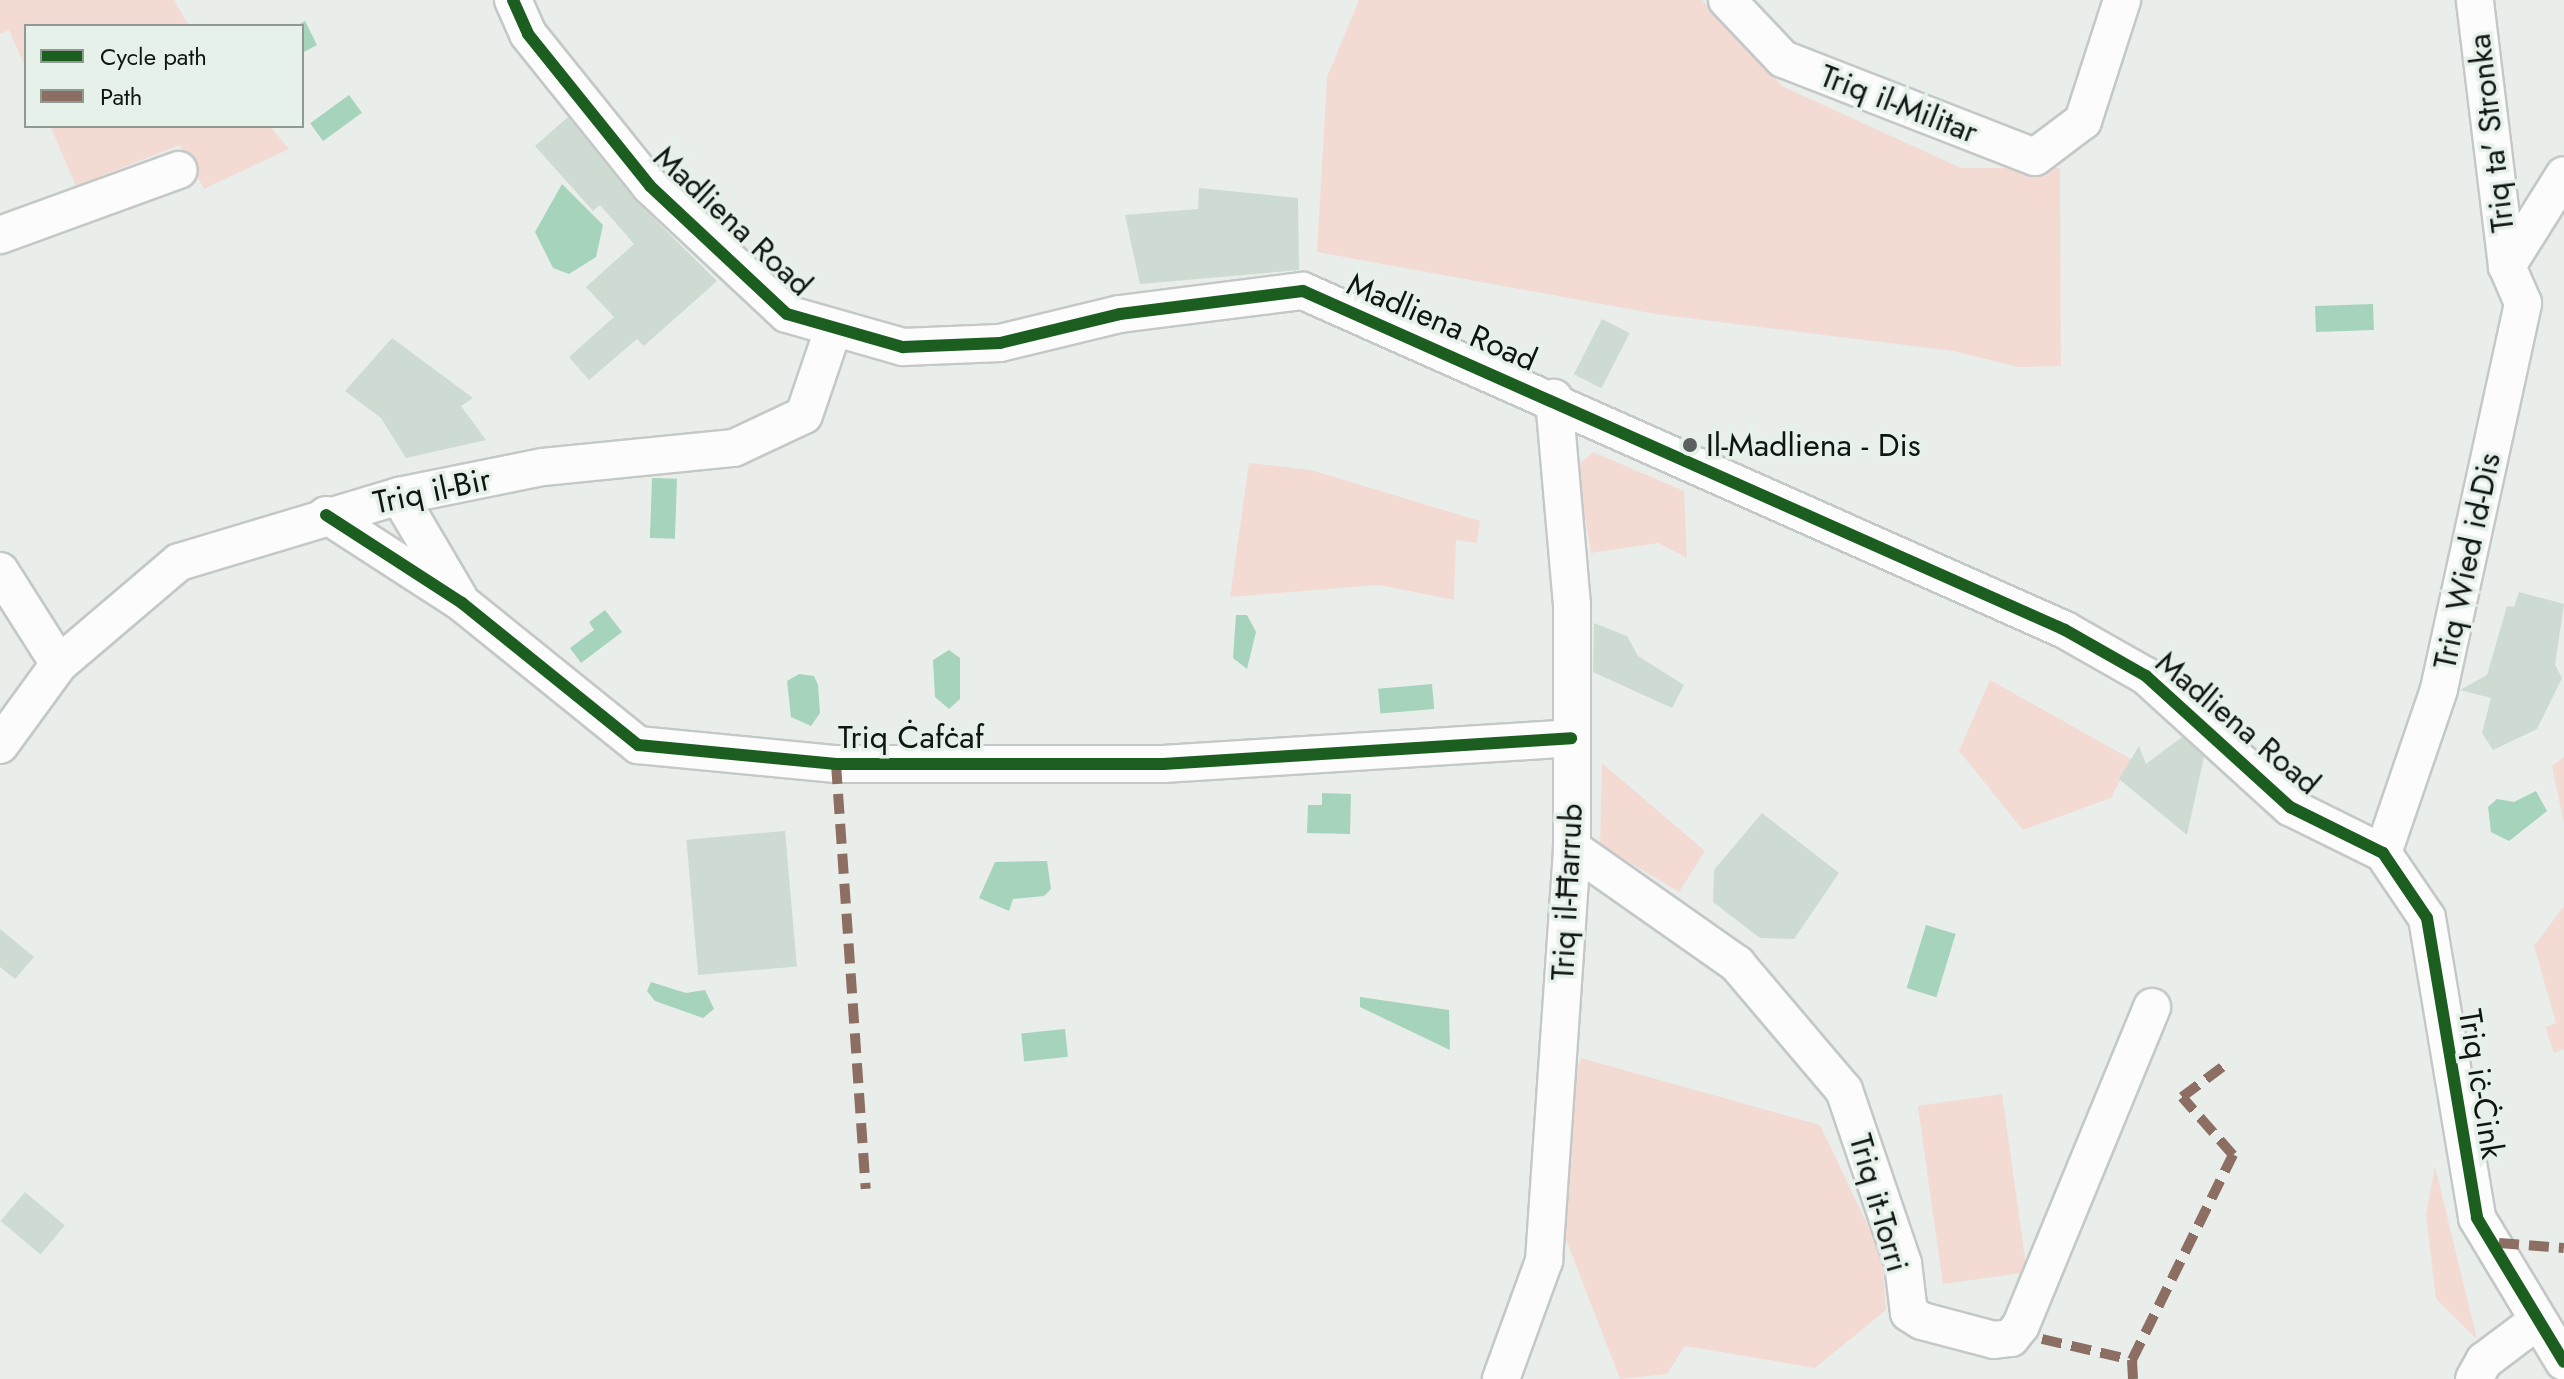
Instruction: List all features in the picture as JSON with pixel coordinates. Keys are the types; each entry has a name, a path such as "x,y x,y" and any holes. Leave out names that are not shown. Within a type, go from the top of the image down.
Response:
{"street":[{"name":"Madliena Road","path":"513,0 528,34 650,186 787,314 833,330 903,347 1000,343 1120,314 1303,291 1554,398 2065,630 2146,676 2290,807 2383,853"},
{"name":"Triq il-Militar","path":"1727,0 1783,59 2035,157 2083,121 2122,0"},
{"name":"Triq ta' Stronka","path":"2475,0 2507,266"},
{"path":"0,235 179,170"},
{"path":"2507,266 2564,175"},
{"name":"Triq Wied id-Dis","path":"2383,853 2439,689 2523,303 2507,266"},
{"name":"Triq il-Bir","path":"0,745 59,664 179,562 326,515 399,496 543,467 734,448 804,415 833,330"},
{"name":"Triq il-Ħarrub","path":"1501,1379 1544,1261 1572,848 1572,605 1554,398"},
{"name":"Triq Ċafċaf","path":"399,496 462,603"},
{"name":"Triq Ċafċaf","path":"326,515 462,603 638,745 836,764 1163,764 1571,738"},
{"path":"0,571 59,664"},
{"name":"Triq it-Torri","path":"1572,848 1737,964 1844,1090 1903,1263 1909,1313 1922,1321 1994,1340 2011,1338 2021,1325 2152,1007"},
{"name":"Triq iċ-Ċink","path":"2383,853 2427,918 2477,1218 2536,1322"},
{"path":"2474,1379 2484,1361 2536,1322 2564,1362"}],"shaded area":[{"path":"0,0 174,0 188,24 24,24 24,64 9,30 0,34"},
{"path":"1359,0 1702,0 1782,86 1961,168 2060,168 2061,366 2018,367 1953,351 1656,314 1317,252 1327,77"},
{"path":"305,21 317,45 304,52 304,24 300,24"},
{"path":"349,95 362,113 323,141 310,123"},
{"path":"51,128 272,128 289,149 204,189 180,145 76,186"},
{"path":"562,184 603,225 596,257 569,274 553,268 535,232"},
{"path":"2373,304 2374,330 2316,332 2315,306"},
{"path":"1593,452 1684,491 1687,558 1658,543 1591,553 1577,466"},
{"path":"1249,463 1311,470 1480,521 1477,543 1456,540 1454,600 1379,585 1230,597"},
{"path":"652,478 677,479 675,539 650,538"},
{"path":"605,610 622,632 581,663 570,648 594,630 589,622"},
{"path":"1236,615 1247,615 1256,632 1247,669 1233,658"},
{"path":"949,650 960,658 960,699 949,709 935,697 933,660"},
{"path":"799,674 814,676 818,685 820,713 811,726 791,717 787,681"},
{"path":"1990,680 2131,759 2111,798 2023,830 1959,751"},
{"path":"1432,684 1434,709 1380,714 1378,689"},
{"path":"2564,757 2564,824 2552,766"},
{"path":"1602,763 1705,851 1679,892 1600,845"},
{"path":"2536,791 2547,811 2509,841 2491,832 2488,807 2497,799 2514,802"},
{"path":"1322,793 1351,794 1350,834 1307,833 1308,805 1322,805"},
{"path":"1047,861 1051,889 1044,896 1013,899 1009,911 979,898 995,862"},
{"path":"2564,906 2564,1049 2554,1053 2545,1027 2556,1023 2534,946"},
{"path":"1926,925 1956,934 1936,997 1907,988"},
{"path":"651,982 686,993 705,990 714,1009 703,1018 655,1001 647,991"},
{"path":"1360,997 1449,1010 1450,1050 1360,1007"},
{"path":"1065,1029 1068,1057 1024,1061 1021,1034"},
{"path":"1581,1058 1820,1125 1882,1255 1886,1310 1815,1368 1685,1346 1667,1374 1620,1379 1560,1224 1564,1105"},
{"path":"2002,1094 2027,1272 1943,1284 1918,1106"},
{"path":"2435,1166 2477,1339 2436,1299 2426,1215"}],"building":[{"path":"568,117 634,199 717,281 644,346 637,339 589,380 569,357 614,317 586,287 634,244 600,205 593,211 535,146"},
{"path":"1199,188 1298,198 1299,270 1140,284 1125,215 1198,209"},
{"path":"1602,319 1630,333 1601,388 1574,374"},
{"path":"392,338 473,398 461,406 486,440 406,458 381,418 345,391"},
{"path":"2519,592 2564,604 2555,665 2562,678 2537,729 2493,750 2482,733 2491,698 2460,690 2487,675 2507,606 2514,607"},
{"path":"1594,623 1627,636 1638,656 1684,685 1672,708 1593,672"},
{"path":"2182,737 2204,757 2187,835 2119,779 2139,746 2146,764"},
{"path":"1762,813 1839,873 1794,939 1760,938 1713,902 1714,870"},
{"path":"785,831 797,966 698,975 686,840"},
{"path":"0,929 34,957 15,979 0,967"},
{"path":"25,1192 65,1225 40,1255 1,1221"}],"marked path":[{"path":"836,764 866,1189"},
{"path":"2133,1379 2132,1360 2233,1155 2182,1097 2229,1062"},
{"path":"2499,1243 2564,1248"},
{"path":"2042,1339 2132,1360"}],"cycle path":[{"path":"513,0 528,34 650,186 787,314 903,347 1000,343 1120,314 1303,291 2065,630 2146,676 2290,807 2383,853 2427,918 2477,1218 2564,1362"},
{"path":"326,515 462,603 638,745 836,764 1163,764 1571,738"}],"place":[{"name":"Il-Madliena - Dis","path":"1690,445"}]}
